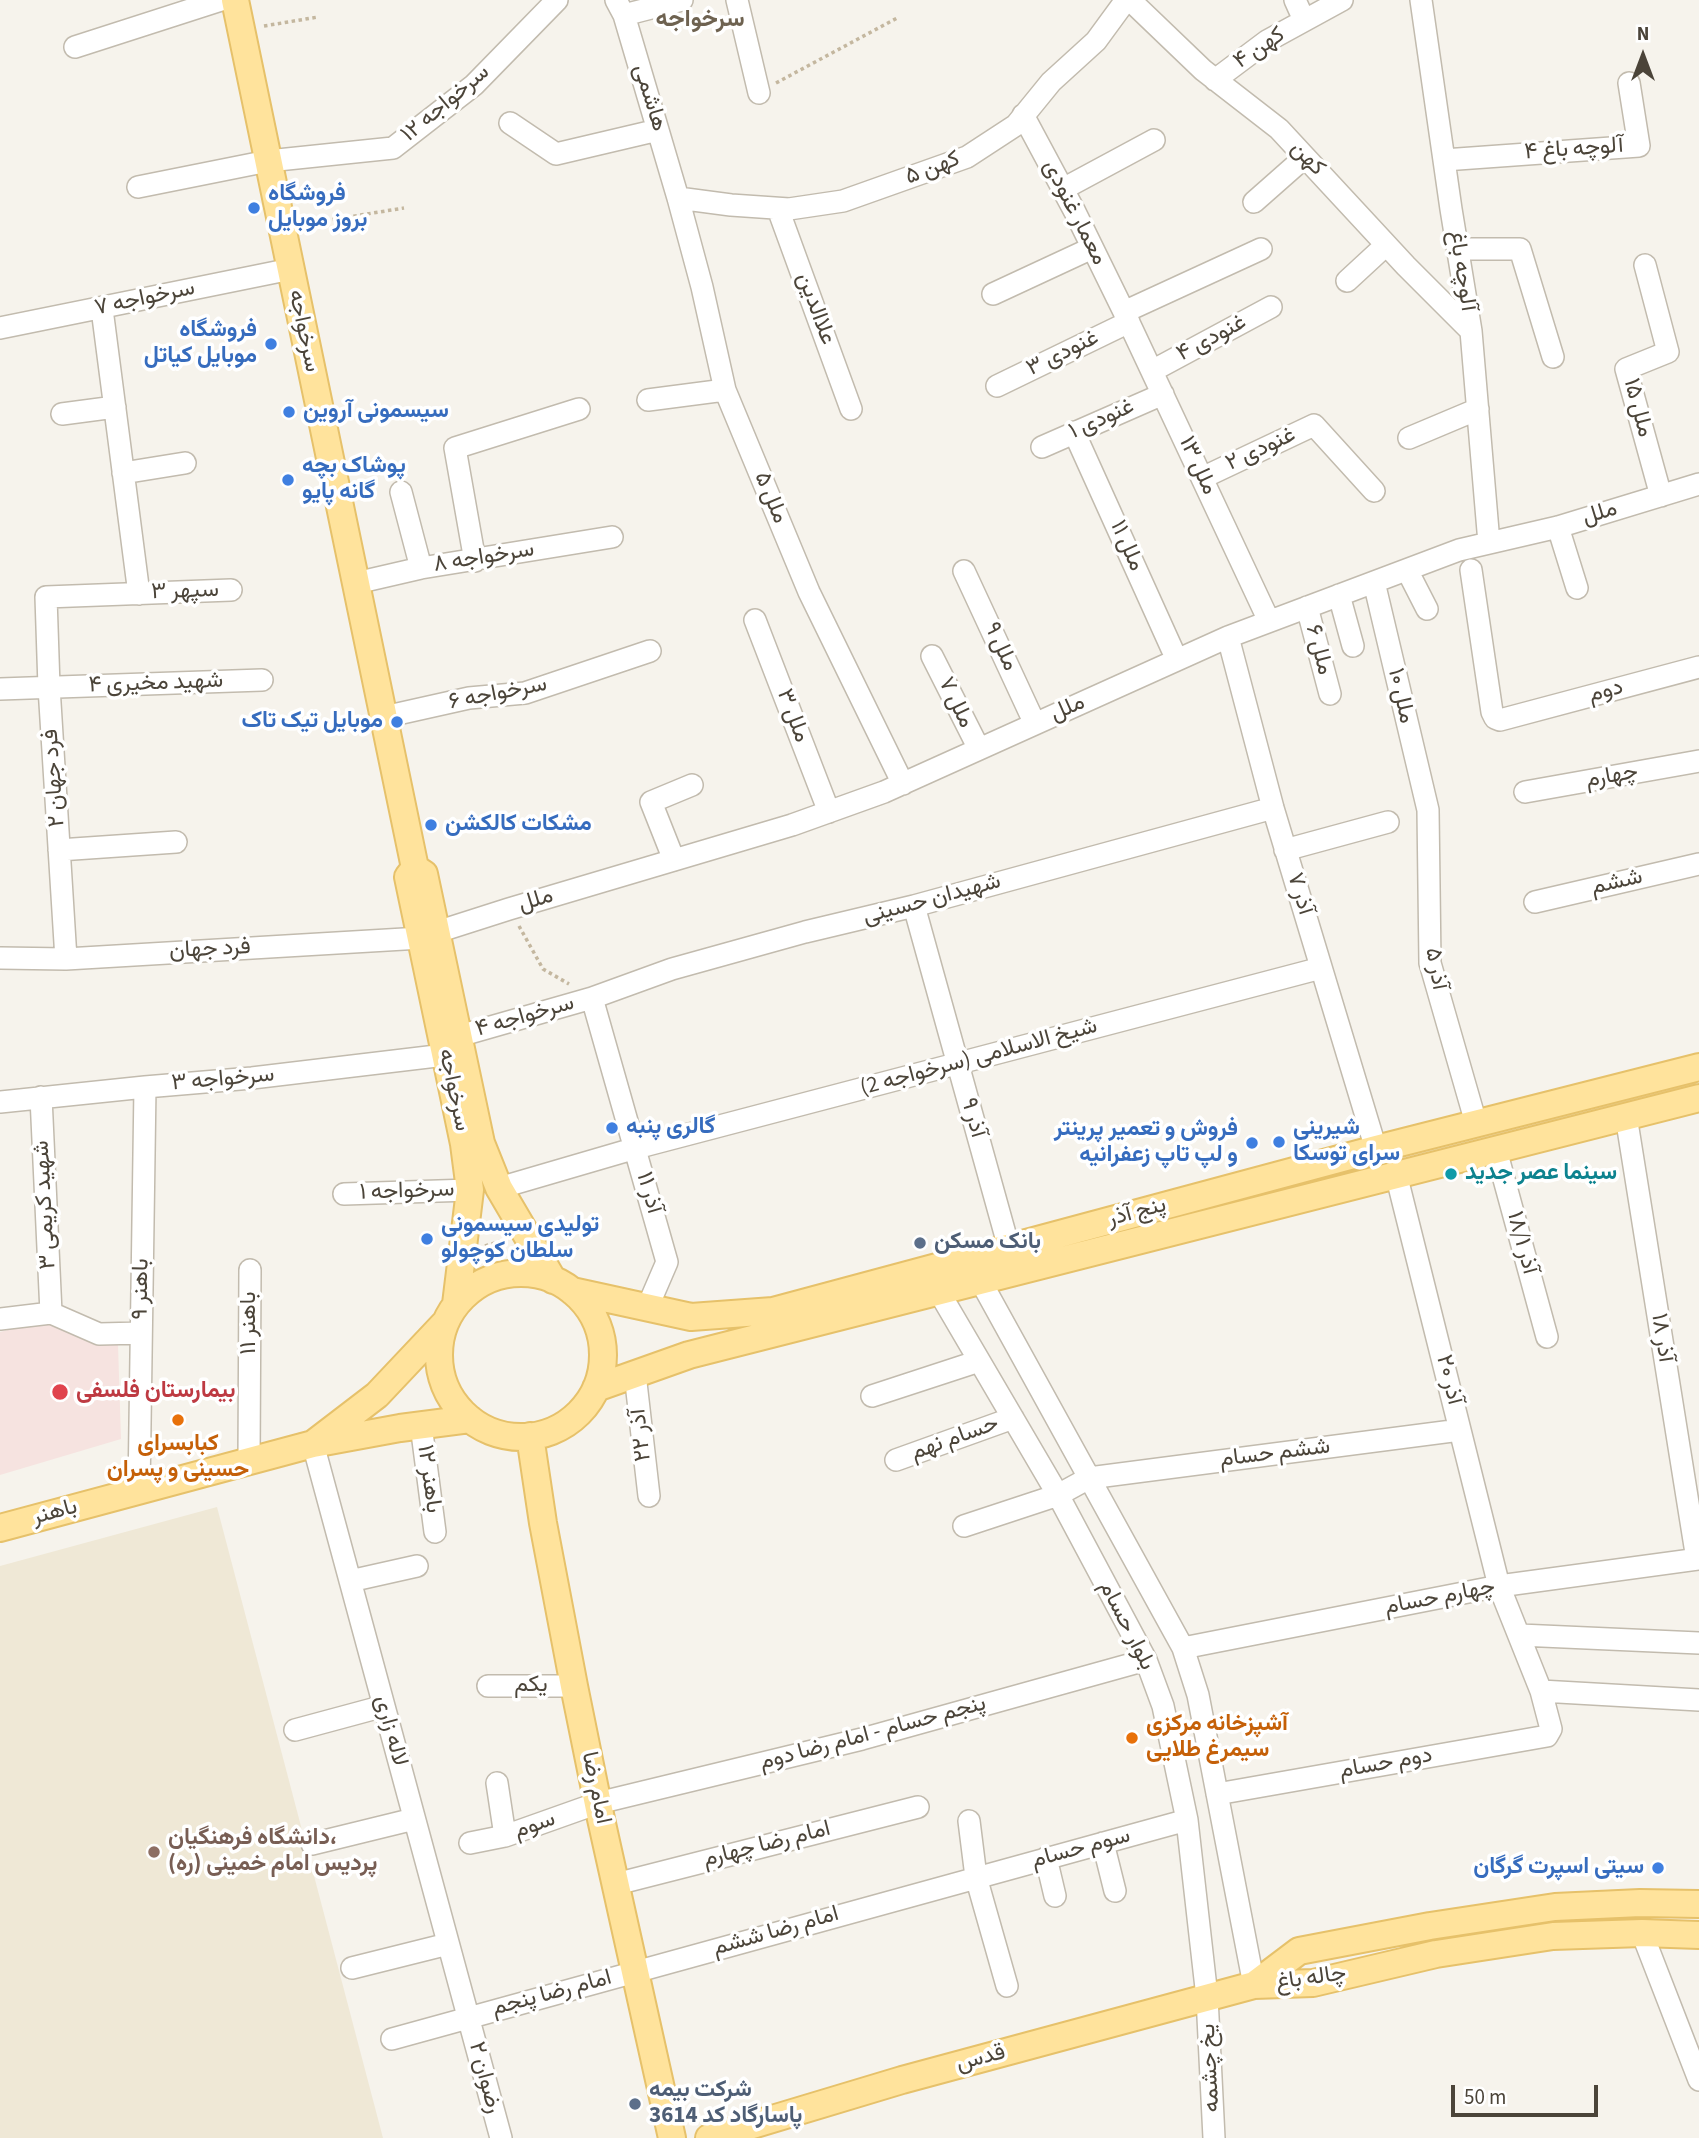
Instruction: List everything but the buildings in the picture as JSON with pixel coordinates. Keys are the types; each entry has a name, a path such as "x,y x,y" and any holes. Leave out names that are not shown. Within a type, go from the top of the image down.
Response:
{"main road":[{"name":"سرخواجه","path":"234,0 452,1045 481,1143 499,1188 562,1285"},
{"name":"سرخواجه","path":"451,1314 470,1190 452,1045"},
{"name":"پنج آذر","path":"562,1285 691,1317 773,1311 1376,1149 1699,1067"},
{"name":"پنج آذر","path":"596,1388 690,1355 1699,1098"},
{"path":"511,1274 533,1274 562,1285 587,1306 597,1325 603,1346 602,1367 596,1388 585,1406 570,1421 551,1431 530,1436 509,1436 488,1430 470,1419 455,1404 444,1385 439,1365 439,1343 451,1314 471,1289 490,1279 511,1274"},
{"name":"باهنر","path":"313,1444 377,1395 451,1314"},
{"name":"باهنر","path":"0,1528 313,1444 470,1419"},
{"name":"امام رضا","path":"530,1436 543,1523 574,1686 672,2138"},
{"name":"چاله باغ","path":"1254,1985 1299,1951 1430,1926 1555,1907 1640,1903 1699,1904"},
{"name":"چاله باغ","path":"1254,1985 1313,1983 1436,1954 1553,1937 1642,1933 1699,1935"},
{"name":"قدس","path":"709,2138 902,2080 1254,1985"}],"street":[{"path":"75,47 220,0"},
{"name":"۱۲ سرخواجه","path":"138,187 268,161 393,148 474,85 557,0"},
{"path":"620,7 682,0"},
{"path":"737,0 759,93"},
{"name":"کهن","path":"1128,0 1203,70 1279,129 1471,331"},
{"name":"۵ کهن","path":"678,198 778,209 843,201 967,157 1016,125 1051,82 1096,41 1128,0"},
{"path":"1295,0 1304,20"},
{"name":"۴ کهن","path":"1215,80 1268,41 1342,0"},
{"name":"آلوچه باغ","path":"1420,0 1471,331 1489,543"},
{"name":"هاشمی","path":"620,7 678,198"},
{"name":"۴ آلوچه باغ","path":"1444,160 1639,145 1629,83"},
{"name":"معمار غنودی","path":"1023,116 1063,189 1126,317"},
{"path":"510,123 556,154 658,130"},
{"path":"1063,189 1154,140"},
{"path":"1254,202 1305,157"},
{"name":"ملل ۵","path":"678,198 702,287 725,390 809,592 903,784"},
{"name":"علاالدین","path":"778,209 851,409"},
{"path":"1347,281 1387,245"},
{"path":"993,294 1092,248"},
{"name":"۳ غنودی","path":"997,386 1183,285 1261,248"},
{"path":"1458,249 1520,249 1553,357"},
{"name":"ملل ۱۵","path":"1645,265 1668,352 1626,369 1661,496"},
{"name":"سرخواجه ۷","path":"0,328 290,270"},
{"name":"۴ غنودی","path":"1152,371 1271,307"},
{"path":"102,309 138,594"},
{"name":"ملل ۱۳","path":"1126,317 1269,621"},
{"path":"648,400 725,390"},
{"name":"۱ غنودی","path":"1042,447 1163,394"},
{"path":"62,414 115,407"},
{"path":"475,561 455,448 579,409"},
{"path":"1409,438 1478,409"},
{"name":"۲ غنودی","path":"1202,478 1314,425 1374,492"},
{"name":"۱۱ ملل","path":"1074,432 1177,660"},
{"path":"123,472 185,463"},
{"name":"ملل","path":"429,935 830,812 903,784 1269,621 1459,550 1558,527 1699,484"},
{"path":"401,492 421,568"},
{"path":"1558,527 1577,588"},
{"name":"۸ سرخواجه","path":"356,583 421,568 612,537"},
{"path":"1407,570 1427,609"},
{"name":"دوم","path":"1471,570 1495,718 1513,718 1699,667"},
{"name":"ملل ۹","path":"964,571 1035,724"},
{"name":"۱۰ ملل","path":"1374,582 1429,810"},
{"name":"۳ سپهر","path":"46,597 231,590"},
{"path":"1339,595 1353,646"},
{"name":"۲ فرد جهان","path":"46,597 66,959"},
{"name":"۶ ملل","path":"1307,607 1330,694"},
{"name":"ملل ۳","path":"755,620 830,812"},
{"name":"آذر ۷","path":"1228,637 1285,850 1376,1149"},
{"name":"سرخواجه ۶","path":"384,717 469,698 525,693 650,651"},
{"name":"۷ ملل","path":"932,656 979,750"},
{"name":"۴ شهید مخیری","path":"0,689 262,680"},
{"name":"چهارم","path":"1525,793 1699,761"},
{"path":"674,860 652,802 692,785"},
{"name":"شهیدان حسینی","path":"592,998 672,969 1273,808"},
{"name":"آذر ۵","path":"1429,810 1430,963 1476,1124"},
{"path":"1285,850 1388,821"},
{"path":"59,850 176,842"},
{"name":"ششم","path":"1535,902 1699,864"},
{"name":"۹ آذر","path":"914,906 1009,1248"},
{"name":"فرد جهان","path":"0,958 66,959 429,935"},
{"name":"شیخ الاسلامی (سرخواجه 2)","path":"499,1188 636,1148 1321,968"},
{"name":"سرخواجه ۴","path":"452,1045 592,998"},
{"name":"آذر ۱۱","path":"592,998 667,1262 648,1306"},
{"name":"سرخواجه ۳","path":"0,1102 252,1078 452,1045"},
{"name":"۹ باهنر","path":"138,1491 145,1087"},
{"name":"۳ شهید کریمی","path":"41,1097 51,1313"},
{"name":"۱۸ آذر","path":"1626,1116 1698,1559"},
{"name":"۱۸/۱ آذر","path":"1496,1150 1547,1337"},
{"name":"۲۰ آذر","path":"1396,1174 1499,1586 1541,1690 1551,1729"},
{"name":"سرخواجه ۱","path":"344,1194 470,1190"},
{"name":"باهنر ۱۱","path":"249,1461 250,1270"},
{"name":"بلوار حسام","path":"981,1280 1183,1648 1198,1695 1254,1985"},
{"name":"بلوار حسام","path":"939,1292 1058,1495 1146,1660 1163,1706 1187,1820 1208,1997"},
{"path":"0,1319 51,1313 99,1335 141,1333"},
{"path":"872,1396 979,1361"},
{"name":"۲۲ آذر","path":"635,1374 649,1496"},
{"name":"حسام نهم","path":"896,1460 1013,1418"},
{"name":"۱۲ باهنر","path":"421,1426 436,1532"},
{"name":"ششم حسام","path":"1089,1478 1460,1430"},
{"name":"لاله زاری","path":"313,1444 468,2017"},
{"path":"964,1526 1058,1495 1089,1478"},
{"name":"چهارم حسام","path":"1183,1648 1499,1586 1698,1559"},
{"path":"350,1581 417,1566"},
{"path":"1520,1635 1699,1643"},
{"name":"پنجم حسام - امام رضا دوم","path":"598,1803 862,1738 1146,1660"},
{"name":"یکم","path":"488,1686 574,1686"},
{"path":"1541,1690 1699,1700"},
{"path":"295,1730 384,1706"},
{"name":"دوم حسام","path":"1217,1794 1548,1736 1551,1729"},
{"path":"497,1783 505,1836"},
{"name":"سوم","path":"470,1843 505,1836 598,1803"},
{"name":"امام رضا چهارم","path":"616,1884 918,1807"},
{"path":"312,1844 414,1819"},
{"name":"سوم حسام","path":"976,1877 1187,1820"},
{"path":"969,1821 976,1877 1007,1986"},
{"path":"1103,1843 1115,1891"},
{"path":"1046,1858 1055,1896"},
{"name":"امام رضا ششم","path":"635,1971 976,1877"},
{"path":"1642,1933 1691,2043 1699,2080"},
{"path":"352,1968 448,1944"},
{"name":"امام رضا پنجم","path":"392,2039 635,1971"},
{"name":"یخ چشمه","path":"1208,1997 1214,2138"},
{"name":"۲ رضوان","path":"468,2017 501,2138"}],"path":[{"path":"241,29 318,17"},
{"path":"759,93 899,17"},
{"path":"282,228 404,208"},
{"path":"509,909 544,969 592,998"},
{"path":"462,1253 526,1233"}],"shaded area":[{"name":"بیمارستان فلسفی","path":"44,1320 118,1345 121,1439 0,1475 0,1332"},
{"name":"دانشگاه فرهنگیان، پردیس امام خمینی (ره)","path":"217,1507 383,2138 0,2138 0,1566"}],"place":[{"name":"فروشگاه بروز موبایل","path":"254,208"},
{"name":"فروشگاه موبایل کیاتل","path":"271,344"},
{"name":"سیسمونی آروین","path":"289,412"},
{"name":"پوشاک بچه گانه پایو","path":"288,480"},
{"name":"موبایل تیک تاک","path":"397,722"},
{"name":"مشکات کالکشن","path":"431,825"},
{"name":"گالری پنبه","path":"612,1128"},
{"name":"شیرینی سرای توسکا","path":"1279,1142"},
{"name":"فروش و تعمیر پرینتر و لپ تاپ زعفرانیه","path":"1252,1143"},
{"name":"سینما عصر جدید","path":"1451,1174"},
{"name":"تولیدی سیسمونی سلطان کوچولو","path":"427,1239"},
{"name":"بانک مسکن","path":"920,1243"},
{"name":"بیمارستان فلسفی","path":"60,1392"},
{"name":"کبابسرای حسینی و پسران","path":"178,1420"},
{"name":"آشپزخانه مرکزی سیمرغ طلایی","path":"1132,1738"},
{"name":"دانشگاه فرهنگیان، پردیس امام خمینی (ره)","path":"154,1852"},
{"name":"سیتی اسپرت گرگان","path":"1658,1868"},
{"name":"شرکت بیمه پاسارگاد کد 3614","path":"635,2104"}],"district":[{"name":"سرخواجه","path":"700,21"}]}
